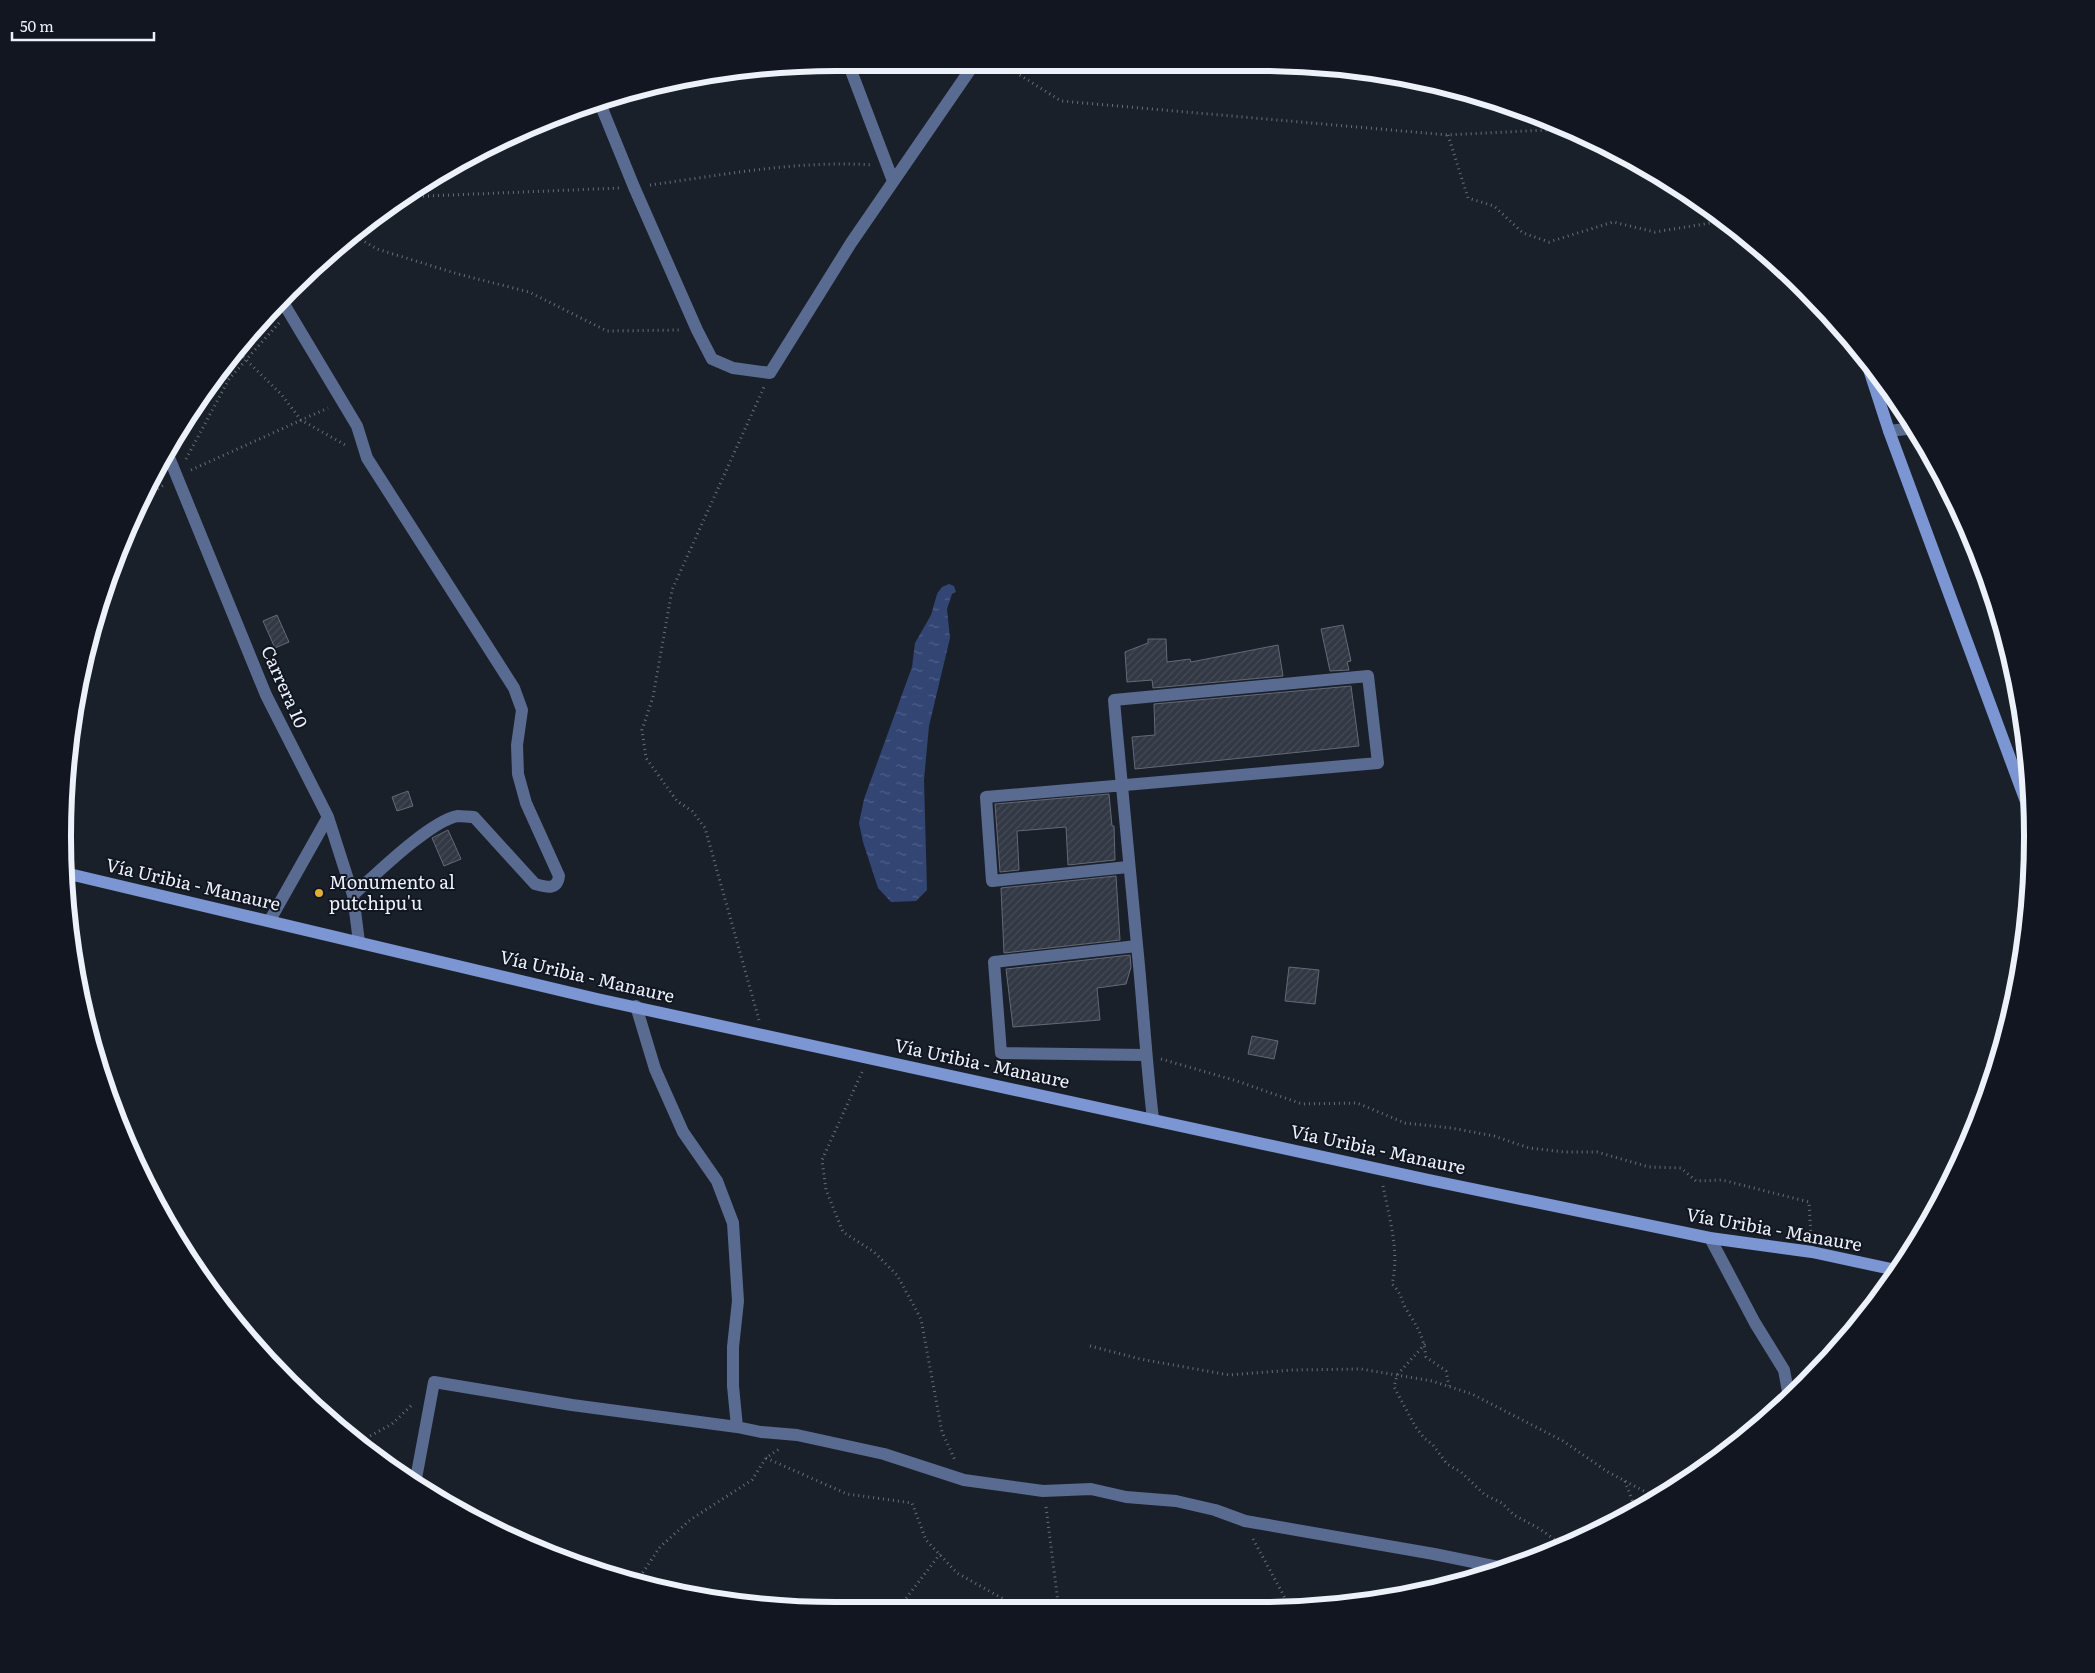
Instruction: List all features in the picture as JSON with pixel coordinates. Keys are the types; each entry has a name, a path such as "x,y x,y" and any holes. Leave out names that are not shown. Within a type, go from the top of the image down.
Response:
{"main road":[{"path":"1872,380 1889,431 2022,791"},
{"name":"Vía Uribia - Manaure","path":"73,875 270,920 596,999 636,1006 869,1058 1710,1238 1812,1252 1890,1269"}],"street":[{"path":"851,71 893,181"},
{"path":"603,108 634,187 697,330 712,359 733,368 770,373 851,243 969,71"},
{"path":"285,306 357,426 367,458 514,688 522,710 516,746 518,774 526,803 558,876 558,882 555,886 548,888 535,884 474,817 458,816 445,820 407,847 353,895"},
{"path":"1889,431 1906,429"},
{"name":"Carrera 10","path":"171,460 266,695 328,817 353,895 359,942"},
{"path":"1128,867 992,881 986,797 1122,786 1378,763 1368,676 1114,700 1122,786 1128,867 1137,946 1145,1055 1153,1119"},
{"path":"270,920 328,817"},
{"path":"1137,946 994,962 1001,1053 1145,1055"},
{"path":"636,1006 659,1078 684,1132 717,1180 733,1223 738,1301 733,1356 736,1426"},
{"path":"1710,1238 1755,1323 1784,1370 1788,1389"},
{"path":"416,1476 434,1382 572,1406 797,1435 884,1454 964,1480 1043,1491 1091,1489 1126,1497 1176,1500 1215,1510 1244,1521 1490,1565"}],"path":[{"path":"1013,71 1061,101 1448,135 1550,130"},
{"path":"1448,135 1468,198 1494,206 1523,233 1549,242 1613,222 1655,232 1715,222"},
{"path":"359,238 377,249 458,274 529,292 607,331 697,330"},
{"path":"177,475 229,379 289,312"},
{"path":"241,356 281,394 302,420 367,458"},
{"path":"763,1034 705,828 692,811 677,801 646,758 642,730 653,697 672,590 770,373"},
{"path":"154,491 177,475 343,402"},
{"path":"1145,1055 1237,1080 1302,1104 1357,1103 1405,1123 1451,1128 1494,1136 1529,1148 1565,1152 1597,1152 1649,1167 1681,1168 1696,1181 1722,1180 1809,1202 1812,1252"},
{"path":"869,1058 822,1160 826,1190 843,1232 874,1252 897,1275 921,1318 942,1432 964,1480"},
{"path":"1379,1168 1394,1245 1396,1271 1392,1284 1401,1293 1406,1308 1415,1320 1425,1344 1426,1357 1446,1371 1449,1386"},
{"path":"1425,1344 1397,1375 1394,1387 1415,1426 1424,1438 1433,1445 1447,1464 1461,1472 1485,1495 1502,1503 1514,1515 1540,1529 1556,1541"},
{"path":"1090,1346 1140,1360 1228,1375 1292,1370 1361,1369 1432,1381 1472,1394 1563,1440 1608,1472 1649,1494"},
{"path":"364,1438 392,1424 416,1401"},
{"path":"641,1577 660,1547 690,1520 752,1480 766,1458 797,1435"},
{"path":"766,1458 847,1494 912,1503 926,1540 957,1573 1009,1602"},
{"path":"1625,1481 1633,1503"},
{"path":"1043,1491 1050,1530 1058,1602"},
{"path":"1244,1521 1287,1601"},
{"path":"903,1602 940,1554"}],"water":[{"path":"949,584 954,586 956,592 952,594 947,609 950,638 929,726 924,780 927,890 916,901 891,902 878,888 859,823 864,799 912,667 915,643 931,615 937,594 942,587"}],"building":[{"path":"277,615 289,642 275,648 263,621"},
{"path":"1343,625 1351,661 1347,662 1349,670 1330,671 1321,629"},
{"path":"1148,639 1166,639 1167,662 1190,659 1191,662 1278,645 1283,676 1153,688 1152,680 1127,682 1125,652 1148,643"},
{"path":"1351,686 1359,746 1135,769 1132,737 1155,735 1154,704"},
{"path":"408,791 413,806 397,811 392,797"},
{"path":"1109,794 1112,826 1114,826 1115,860 1068,865 1066,827 1017,831 1019,870 1000,872 995,804"},
{"path":"448,830 461,859 444,866 432,838"},
{"path":"1116,876 1120,940 1004,953 1001,888"},
{"path":"1130,955 1131,967 1126,984 1097,988 1100,1020 1013,1027 1006,969"},
{"path":"1289,967 1319,970 1315,1004 1285,1001"},
{"path":"1252,1036 1278,1041 1274,1059 1248,1054"}],"place":[{"name":"Monumento al putchipu'u","path":"319,893"}]}
